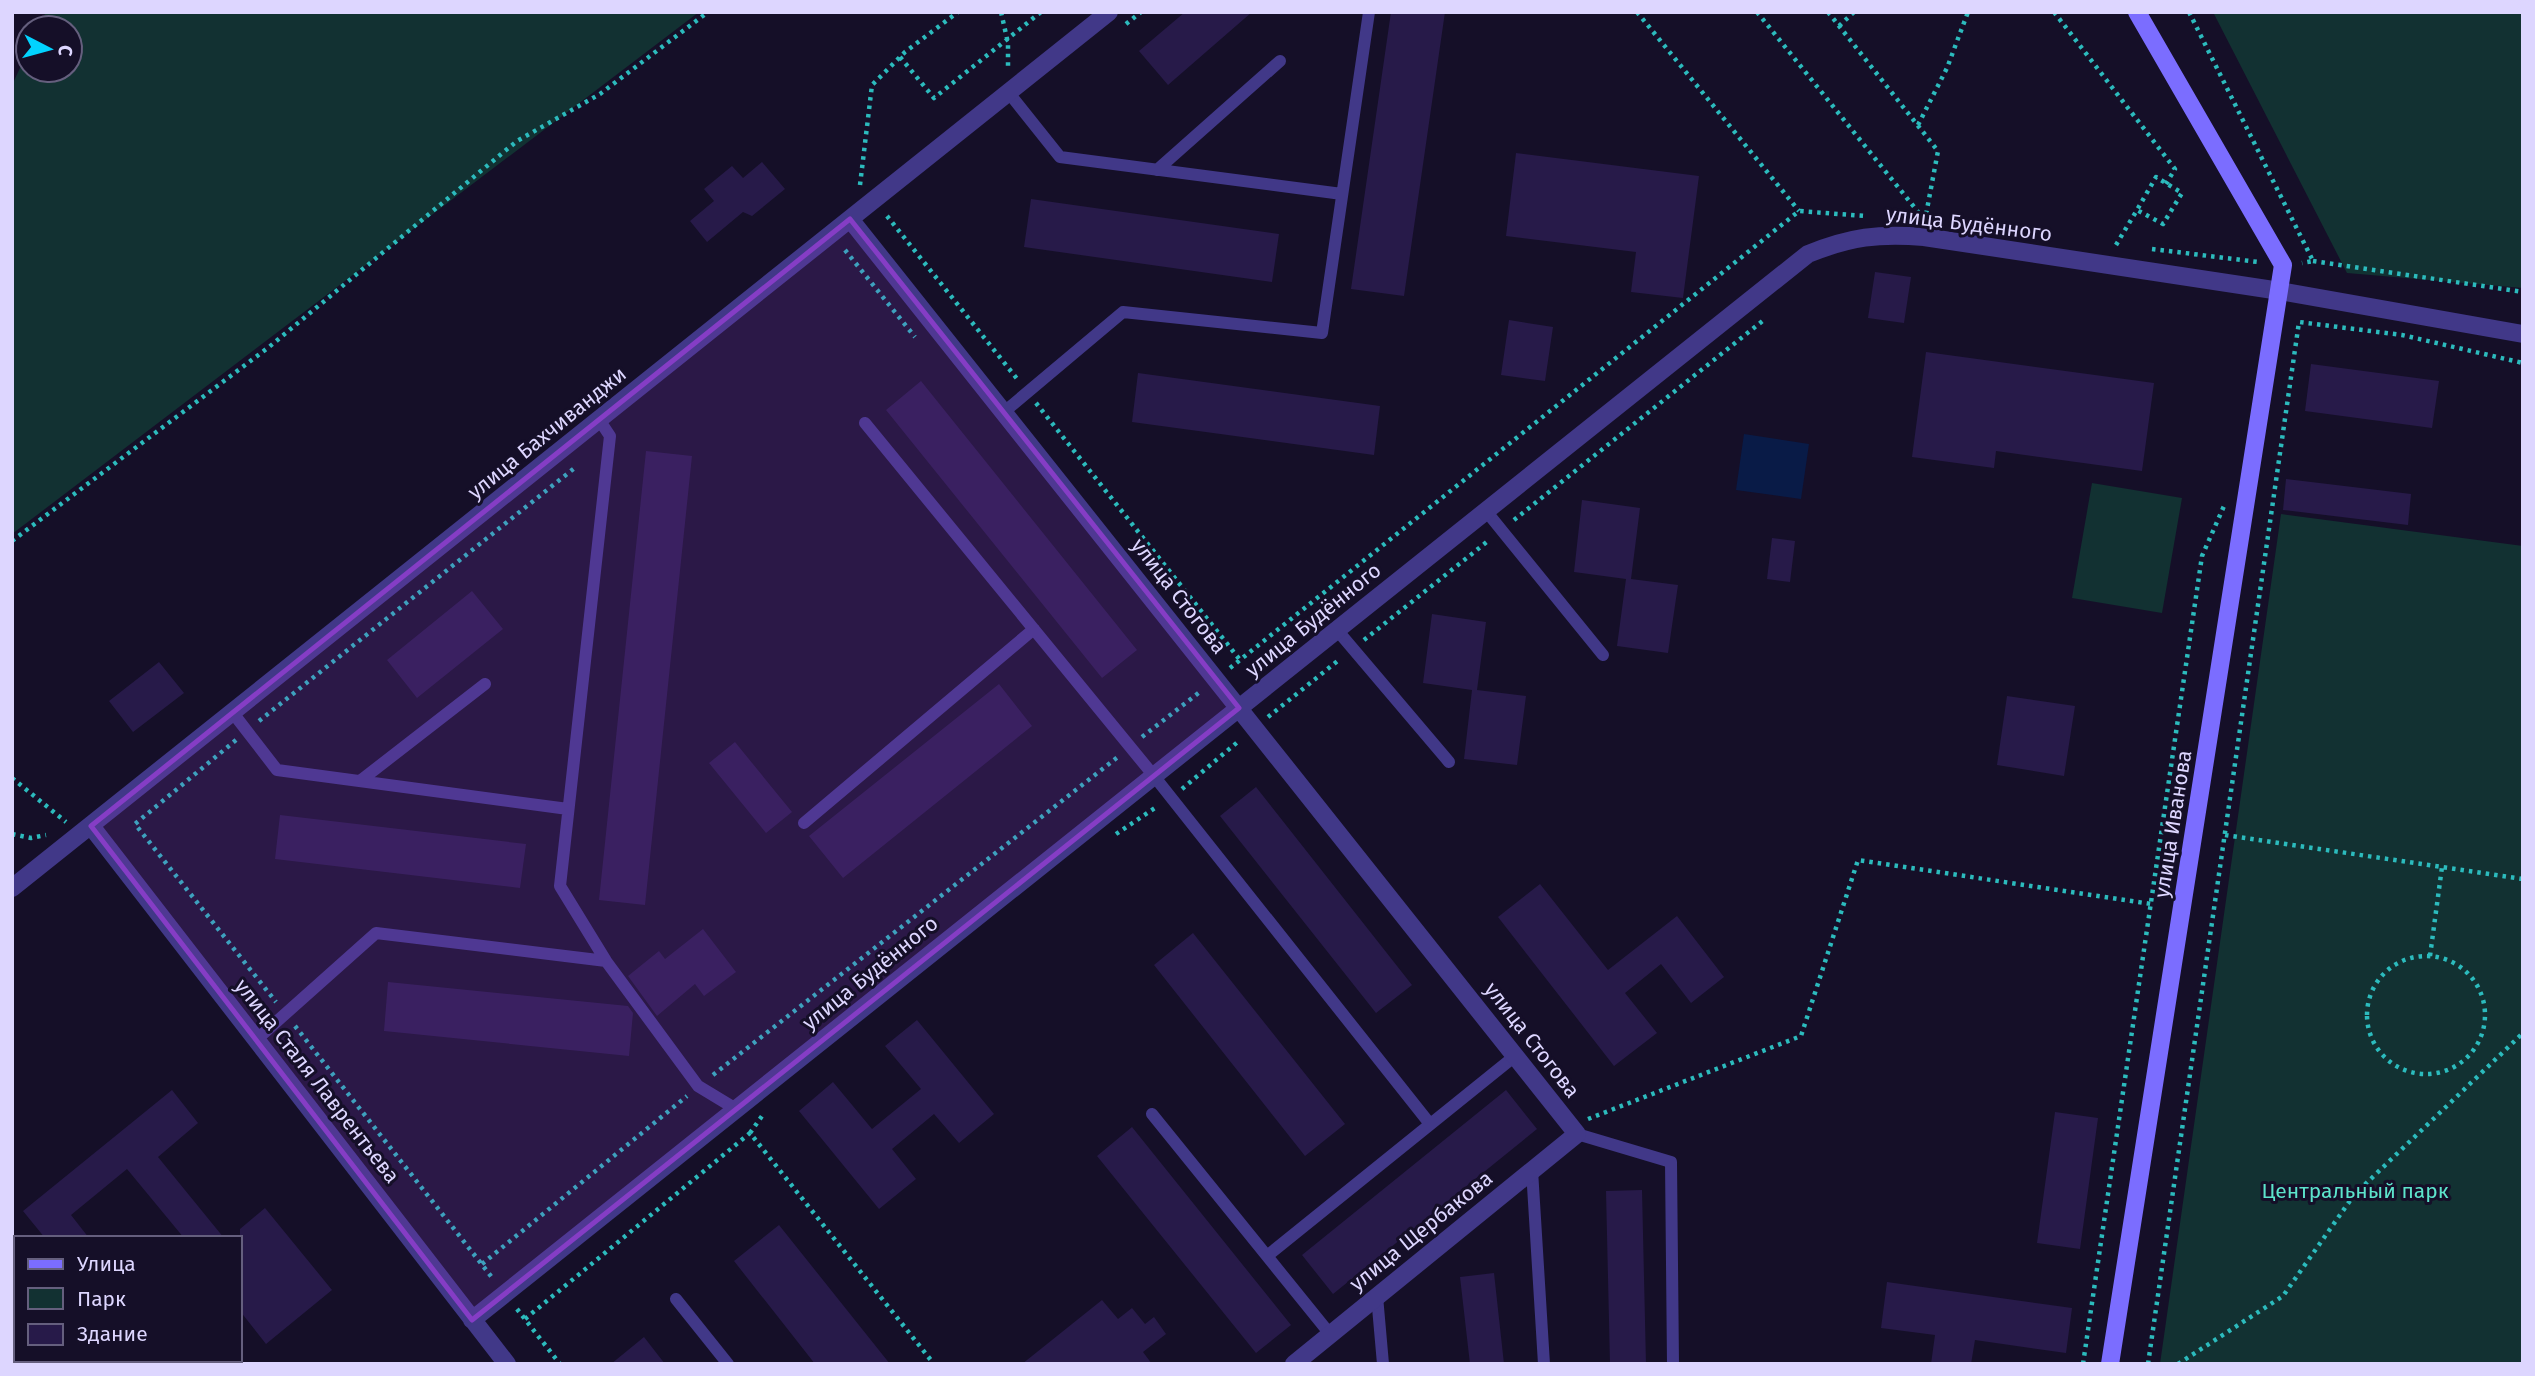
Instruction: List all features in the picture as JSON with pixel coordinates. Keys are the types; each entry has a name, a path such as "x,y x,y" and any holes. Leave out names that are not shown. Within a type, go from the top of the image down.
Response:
{"street":[{"name":"улица Бахчиванджи","path":"12,888 1109,12"},
{"path":"2137,12 2283,265"},
{"name":"улица Стогова","path":"853,217 1004,412 1574,1130"},
{"name":"улица Будённого","path":"472,1320 1808,254 1844,240 1924,229 2523,334"},
{"name":"улица Иванова","path":"2110,1364 2283,265"},
{"name":"улица Сталя Лаврентьева","path":"91,826 507,1364"},
{"name":"улица Щербакова","path":"1293,1364 1532,1170 1574,1130"}],"lane":[{"path":"1004,412 1123,312 1322,333 1369,12"},
{"path":"1157,170 1280,61"},
{"path":"1009,93 1060,157 1342,194"},
{"path":"600,421 610,436 560,886 606,961 698,1086 736,1110"},
{"path":"865,423 1154,776 1430,1124"},
{"path":"1486,511 1602,655"},
{"path":"804,823 1034,629"},
{"path":"1337,630 1449,762"},
{"path":"360,781 485,684"},
{"path":"233,713 277,770 568,809"},
{"path":"256,1040 376,933 606,961"},
{"path":"1267,1256 1515,1056"},
{"path":"1152,1114 1330,1334"},
{"path":"1574,1130 1671,1162 1674,1364"},
{"path":"1532,1170 1544,1364"},
{"path":"1377,1296 1383,1364"},
{"path":"676,1299 728,1364"}],"path":[{"path":"12,541 269,347 517,141 600,94 708,12"},
{"path":"853,217 872,85 900,57 958,12"},
{"path":"1001,12 1007,39 1009,93"},
{"path":"900,57 934,98 1041,12"},
{"path":"1637,12 1799,211"},
{"path":"1756,12 1924,229"},
{"path":"1828,12 1938,150 1924,229"},
{"path":"1839,26 1854,12"},
{"path":"1918,125 1947,68 1968,12"},
{"path":"2054,12 2175,169 2166,184"},
{"path":"2189,12 2312,261"},
{"path":"2116,245 2156,177 2182,193 2164,225 2137,210"},
{"path":"887,216 1240,660"},
{"path":"2283,265 2312,261 2523,292"},
{"path":"2148,1364 2299,322 2402,335 2523,363"},
{"path":"2083,1364 2202,556 2224,505"},
{"path":"12,778 62,821 91,826"},
{"path":"135,824 560,1364"},
{"path":"2225,835 2523,879"},
{"path":"1574,1130 1801,1036 1858,860 2151,904"},
{"path":"2430,956 2442,867"},
{"path":"2430,956 2458,965 2470,975 2481,992 2485,1019 2476,1047 2459,1065 2432,1074 2411,1073 2387,1060 2372,1040 2367,1009 2379,979 2403,960 2430,956"},
{"path":"2178,1364 2283,1296 2354,1195 2523,1033"},
{"path":"525,1319 750,1133 934,1364"}],"highlighted area":[{"path":"850,219 1239,708 472,1320 91,826"}],"green space":[{"path":"699,12 12,534 12,85 14,81 14,84 84,84 84,14 45,14"},
{"path":"2213,12 2523,12 2523,288 2347,273"},
{"path":"2092,483 2182,498 2162,613 2072,598"},
{"name":"Центральный парк","path":"2281,514 2523,546 2523,1364 2160,1364"}],"water":[{"path":"1744,434 1809,444 1801,499 1736,490"}],"building":[{"path":"1185,12 1252,12 1168,85 1139,51"},
{"path":"1391,12 1445,12 1404,296 1351,289"},
{"path":"1516,153 1699,176 1683,298 1631,292 1636,252 1506,236"},
{"path":"762,162 785,189 752,216 743,212 707,242 690,221 714,201 704,189 732,166 743,178"},
{"path":"1031,199 1279,234 1272,282 1024,247"},
{"path":"1875,272 1911,277 1904,323 1868,318"},
{"path":"1509,320 1553,327 1545,381 1501,375"},
{"path":"1926,352 2154,383 2142,471 1996,451 1994,468 1912,457"},
{"path":"2311,364 2439,381 2432,428 2305,411"},
{"path":"1138,373 1380,406 1374,455 1132,422"},
{"path":"921,381 1137,650 1102,678 886,410"},
{"path":"646,451 692,456 645,905 599,900"},
{"path":"2286,479 2411,494 2408,525 2283,510"},
{"path":"1582,500 1640,508 1631,579 1678,585 1668,653 1617,646 1626,579 1574,572"},
{"path":"1772,538 1795,541 1790,582 1767,579"},
{"path":"472,591 503,629 417,698 387,660"},
{"path":"1432,614 1486,622 1477,690 1526,696 1517,765 1464,759 1472,690 1423,683"},
{"path":"159,662 184,693 133,732 109,701"},
{"path":"999,684 1032,726 843,878 809,836"},
{"path":"2007,696 2075,706 2064,776 1997,765"},
{"path":"735,742 792,812 766,833 709,763"},
{"path":"1256,787 1412,985 1376,1013 1220,816"},
{"path":"280,815 526,844 520,888 275,859"},
{"path":"1540,884 1608,970 1677,916 1724,977 1691,1003 1661,964 1625,993 1657,1033 1614,1066 1498,917"},
{"path":"703,929 736,972 704,996 695,984 657,1016 628,976 659,951 665,959"},
{"path":"1193,933 1345,1124 1305,1156 1154,965"},
{"path":"388,982 628,1006 633,1013 629,1056 384,1031"},
{"path":"917,1020 994,1114 959,1143 934,1114 892,1149 916,1179 879,1209 799,1111 833,1082 872,1129 921,1089 885,1046"},
{"path":"172,1090 198,1123 158,1157 222,1236 182,1236 127,1169 71,1215 87,1236 43,1236 23,1211"},
{"path":"1506,1090 1537,1129 1333,1294 1302,1255"},
{"path":"2055,1112 2098,1118 2080,1249 2037,1243"},
{"path":"1132,1127 1291,1325 1256,1353 1097,1156"},
{"path":"1642,1190 1646,1364 1610,1364 1606,1191"},
{"path":"265,1208 332,1290 266,1344 242,1314 240,1229"},
{"path":"779,1225 890,1364 815,1364 734,1261"},
{"path":"1494,1273 1504,1364 1470,1364 1460,1277"},
{"path":"1887,1282 2072,1308 2066,1353 1975,1340 1971,1364 1931,1364 1935,1335 1881,1328"},
{"path":"1102,1300 1118,1319 1132,1308 1145,1324 1154,1317 1166,1334 1143,1352 1152,1364 1022,1364"},
{"path":"644,1337 665,1364 611,1364"}]}
